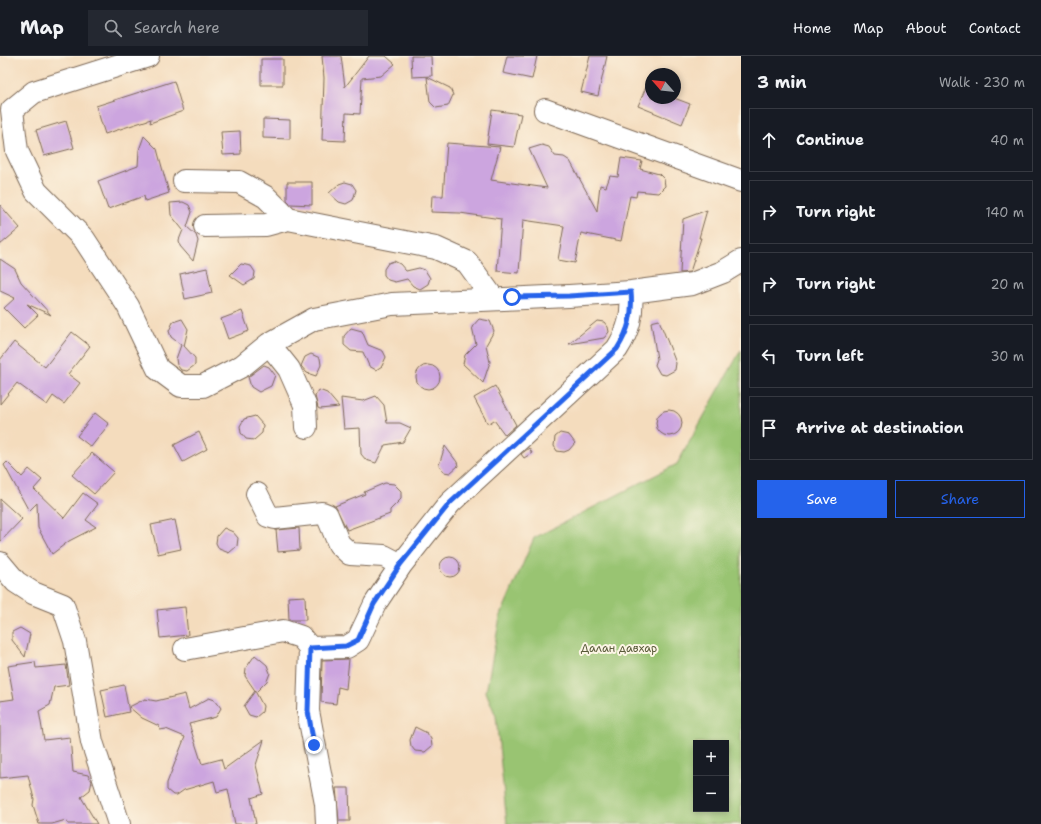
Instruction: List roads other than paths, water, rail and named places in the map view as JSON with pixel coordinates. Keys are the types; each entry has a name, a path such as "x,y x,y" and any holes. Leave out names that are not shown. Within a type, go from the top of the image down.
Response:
{"street":[{"path":"148,56 34,92 12,110 17,152 36,191 84,239 128,306 158,369 181,386 203,386 242,366 269,344 314,319 392,304 631,292 692,284 723,272 741,261"},
{"path":"545,110 741,181"},
{"path":"184,181 239,182 266,197 288,219"},
{"path":"205,226 266,225 288,219 436,248 467,262 494,298"},
{"path":"310,648 346,646 358,640 374,604 400,565 450,503 617,349 630,324 633,308 631,292"},
{"path":"269,344 289,369 305,405 306,427"},
{"path":"258,494 268,516 275,518 322,513 327,515 339,544 350,554 384,556 400,565"},
{"path":"0,563 16,582 33,593 63,605 75,641 92,742 119,824"},
{"path":"185,649 283,631 301,637 310,648 308,711 326,804 327,824"}],"park label":[{"name":"Далан давхар","path":"619,648"}]}
